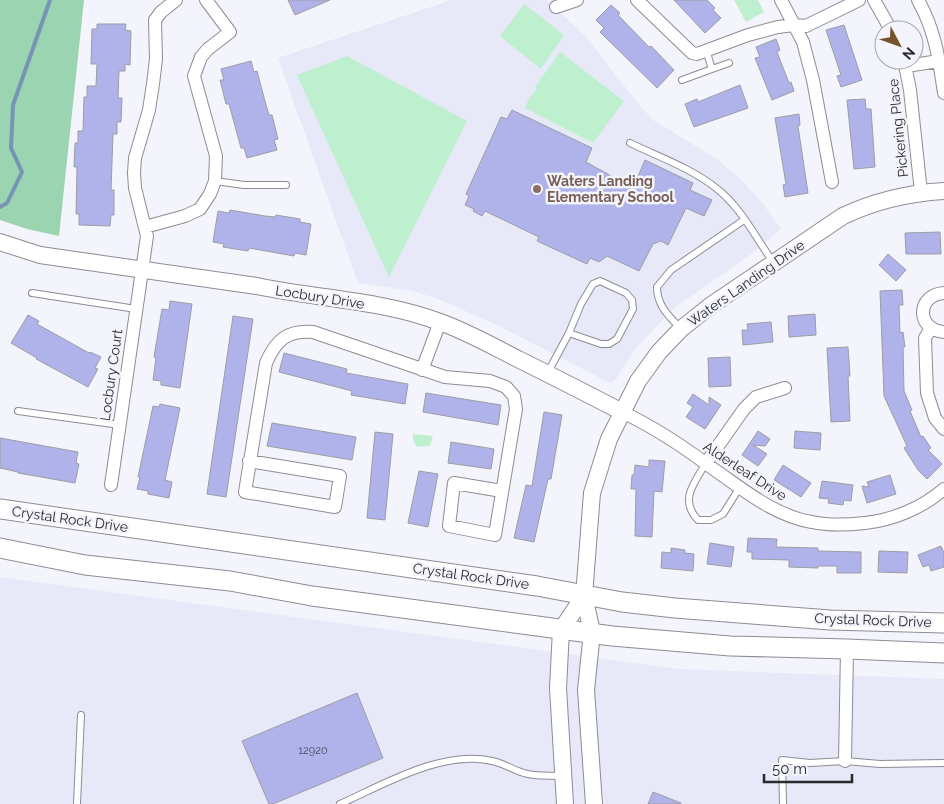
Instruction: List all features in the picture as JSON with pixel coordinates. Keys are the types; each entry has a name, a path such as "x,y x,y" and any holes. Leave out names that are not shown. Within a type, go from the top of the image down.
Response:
{"main road":[{"name":"Crystal Rock Drive","path":"0,509 538,586 622,602 830,620 944,623"},
{"path":"0,548 85,565 230,581 312,596 612,636 730,646 847,648 944,653"}],"street":[{"name":"Locbury Court","path":"111,484 147,236 135,188 135,158 149,110 153,84 156,59 155,20 161,12 176,0"},
{"path":"145,227 185,216 200,209 210,194 215,181 216,156 194,76 196,66 201,57 230,32 206,0"},
{"path":"556,7 577,0"},
{"path":"637,0 692,53 697,54 748,35 794,25 806,26 859,0"},
{"path":"781,0 803,42 813,80 832,182"},
{"path":"874,0 885,20"},
{"path":"918,0 933,32 938,48 944,93"},
{"path":"924,62 940,61"},
{"name":"Pickering Place","path":"906,70 921,192"},
{"name":"Waters Landing Drive","path":"584,596 592,493 609,439 638,381 659,352 681,329 710,306 843,216 862,207 921,192 944,191"},
{"name":"Locbury Drive","path":"0,242 40,255 257,286 404,311 470,334 622,412"},
{"path":"944,292 932,296 924,305 924,318 931,328 944,332"},
{"path":"422,370 440,322"},
{"path":"931,328 925,338 927,393 935,418 944,429"},
{"path":"249,461 340,476 336,507 245,492 249,461 266,363 272,350 280,340 289,334 300,331 313,332 445,377 490,381 506,387 514,396 516,409 495,535 449,526 454,483 502,491"},
{"path":"706,463 744,409 756,397 785,388"},
{"name":"Alderleaf Drive","path":"622,412 641,421 779,512 811,522 844,526 880,522 912,510 944,489"},
{"path":"566,804 558,688 561,630 584,596"},
{"path":"584,596 592,632 586,690 594,804"},
{"path":"845,761 847,648"}],"lane":[{"path":"706,50 712,69"},
{"path":"682,80 729,63"},
{"path":"630,143 696,174 718,189 744,220 773,262"},
{"path":"215,181 244,185 286,185"},
{"path":"681,329 662,308 657,297 657,287 671,270 744,220"},
{"path":"548,374 581,304 593,284 600,281 626,293 632,300 633,309 617,339 609,344 601,344 569,332"},
{"path":"32,294 136,309"},
{"path":"18,411 120,425"},
{"path":"706,463 693,485 687,500 690,512 698,520 711,520 723,514 740,487"},
{"path":"77,804 81,715"},
{"path":"340,804 423,767 446,760 492,760 526,774 564,776"},
{"path":"783,804 782,760 810,763 845,761 880,764 944,763"}],"shaded area":[{"name":"Waters Landing Elementary School","path":"452,0 547,0 585,36 653,120 717,159 761,201 781,229 754,252 674,308 636,348 616,379 611,383 501,327 441,300 413,291 358,283 278,58"},
{"path":"0,577 679,669 944,679 944,804 0,804"}],"green space":[{"path":"0,0 84,0 59,236 27,229 0,220"},
{"path":"734,0 758,0 764,12 746,22"},
{"path":"524,4 564,35 541,69 500,36"},
{"path":"560,52 624,101 593,143 525,108 529,98 537,89 535,87"},
{"path":"347,56 467,121 389,277 297,75"},
{"path":"413,434 433,436 430,446 417,447 413,440"}],"building":[{"path":"288,0 330,0 295,15"},
{"path":"674,0 707,0 721,18 705,33"},
{"path":"611,5 620,13 618,15 649,47 651,46 674,70 657,88 600,32 604,28 596,20"},
{"path":"97,24 126,24 125,30 131,31 130,65 125,64 125,71 119,71 118,98 122,98 121,122 117,122 117,134 113,134 111,190 114,190 114,215 111,215 110,226 79,225 79,214 76,214 77,167 74,167 75,143 78,143 78,131 83,131 84,97 87,97 87,86 96,86 97,64 91,64 92,29 97,29"},
{"path":"844,25 862,80 841,87 837,76 841,75 826,30"},
{"path":"776,39 780,50 777,52 794,91 772,100 755,58 760,57 756,47"},
{"path":"251,61 254,72 257,71 269,115 272,115 278,139 274,140 277,150 247,158 244,148 241,148 229,104 226,104 220,80 224,80 221,69"},
{"path":"740,85 748,108 694,127 685,104 697,99 698,102"},
{"path":"865,99 866,109 871,109 875,167 854,169 847,100"},
{"path":"512,110 592,148 586,162 633,188 645,160 693,183 690,190 712,200 704,216 686,208 668,245 661,241 653,244 639,271 607,256 599,262 590,258 587,264 537,241 539,237 485,211 482,216 473,211 474,209 465,205 469,196 466,194 501,117 507,119"},
{"path":"799,114 800,125 798,126 808,193 785,197 783,185 786,184 775,118"},
{"path":"230,210 300,219 300,222 311,224 306,255 295,253 294,256 249,248 248,251 223,247 224,244 213,242 218,211 229,213"},
{"path":"940,232 941,254 906,254 905,233"},
{"path":"888,254 906,270 896,281 879,265"},
{"path":"902,290 903,305 899,305 900,333 903,332 905,347 903,347 904,391 921,437 923,436 931,448 928,450 942,464 927,479 918,470 904,448 907,446 884,396 880,291"},
{"path":"170,301 192,304 180,388 161,385 161,381 153,380 156,358 154,357 162,309 169,310"},
{"path":"815,314 816,335 789,337 788,316"},
{"path":"28,315 39,321 37,324 89,353 101,357 95,368 98,369 88,387 11,343"},
{"path":"233,316 253,319 226,497 207,494"},
{"path":"771,322 773,342 743,345 742,330 748,330 747,324"},
{"path":"848,347 850,421 831,422 827,348"},
{"path":"284,353 347,369 346,373 408,384 405,404 351,395 352,391 279,372"},
{"path":"730,357 731,386 709,387 708,358"},
{"path":"426,393 501,405 498,425 423,412"},
{"path":"693,394 709,405 709,397 721,405 705,429 686,417 693,407 687,403"},
{"path":"160,404 180,408 165,480 172,482 169,498 148,494 148,491 137,489 153,406 159,407"},
{"path":"544,412 562,415 551,479 548,479 534,542 514,538 526,485 532,486"},
{"path":"272,423 356,437 352,460 267,446"},
{"path":"758,431 770,439 765,446 753,445 767,454 758,466 742,455"},
{"path":"795,431 821,433 820,450 794,448"},
{"path":"375,432 393,434 385,520 367,518"},
{"path":"0,438 78,452 76,463 79,464 75,483 0,468"},
{"path":"451,442 494,449 491,469 448,463"},
{"path":"649,460 665,461 662,492 654,491 652,537 635,536 636,489 631,489 632,475 634,475 635,465 649,467"},
{"path":"783,465 811,483 801,497 774,480"},
{"path":"419,471 438,474 428,527 408,523"},
{"path":"890,475 896,494 867,503 862,486 869,487 867,482"},
{"path":"822,481 853,485 851,501 844,500 843,505 828,503 829,499 819,498"},
{"path":"748,538 777,539 776,547 818,548 818,551 861,552 861,573 837,573 837,566 818,566 818,568 789,567 789,560 752,559 752,552 747,552"},
{"path":"710,543 734,547 731,567 707,564"},
{"path":"941,546 944,553 944,567 931,571 929,565 923,567 918,555"},
{"path":"671,548 685,550 685,553 694,554 693,571 661,568 662,552 671,553"},
{"path":"879,551 908,552 907,573 878,572"},
{"path":"357,693 383,758 269,804 242,741"},
{"path":"653,792 681,803 681,804 648,804"}],"waterway":[{"path":"0,207 7,203 22,172 11,148 13,105 50,0"}],"place":[{"name":"Waters Landing Elementary School","path":"537,189"}]}
